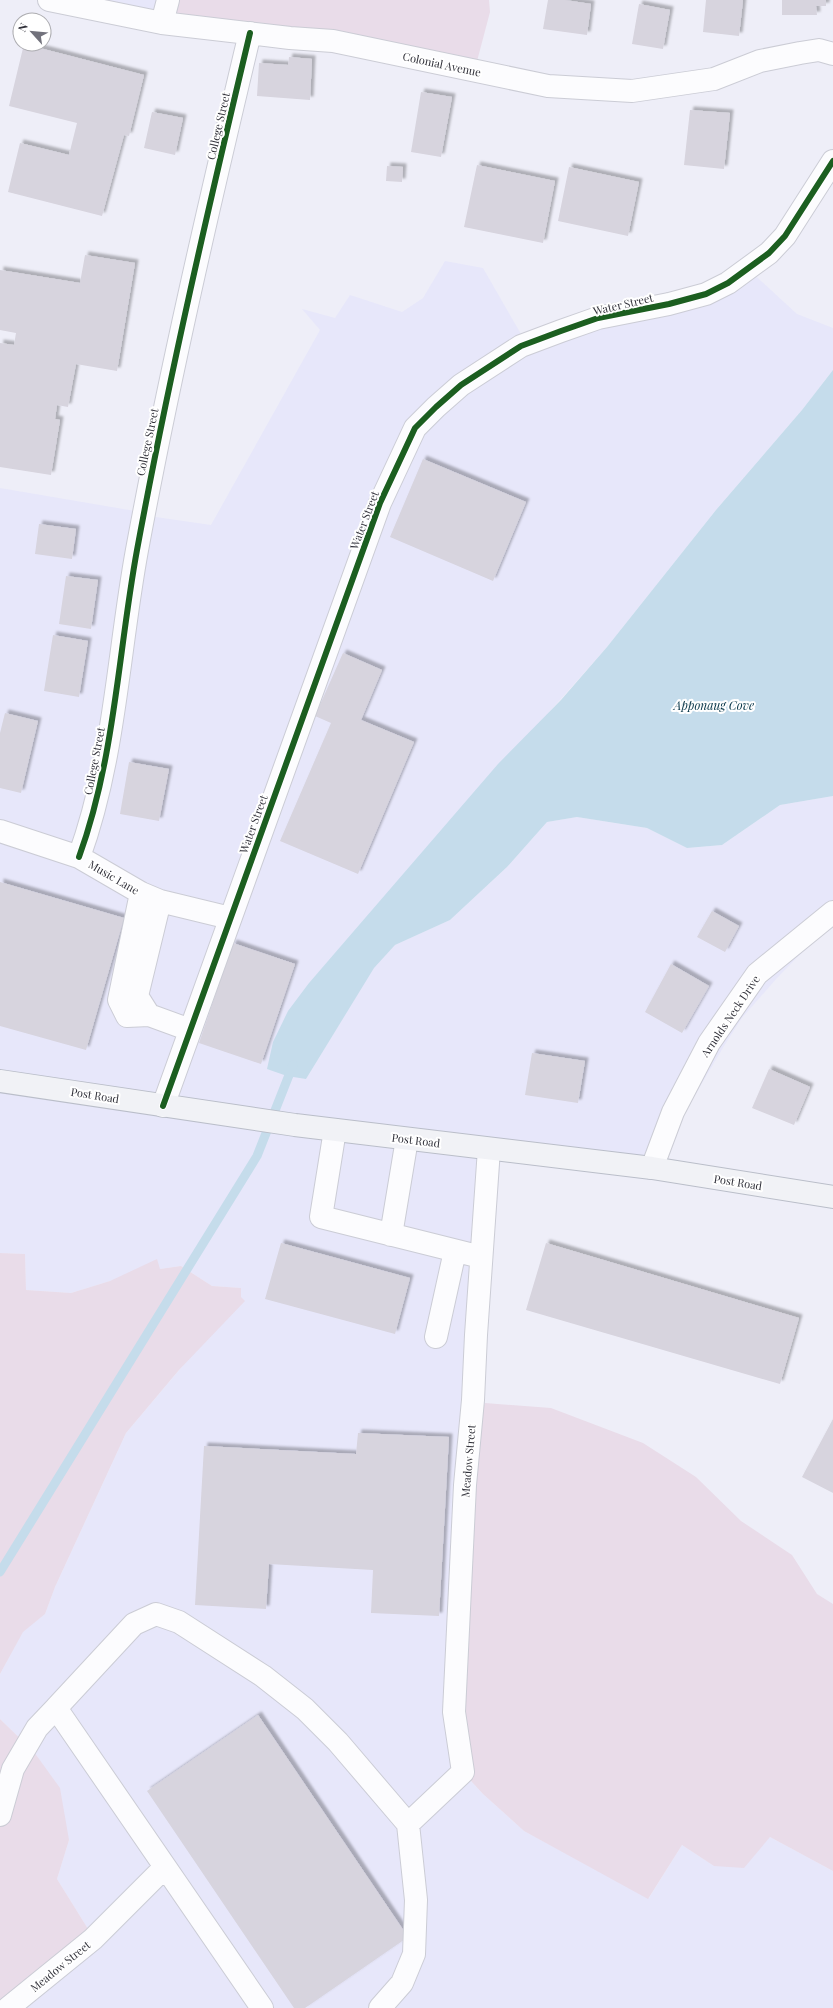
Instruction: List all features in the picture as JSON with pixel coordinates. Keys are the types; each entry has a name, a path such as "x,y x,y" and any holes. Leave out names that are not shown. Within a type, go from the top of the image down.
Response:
{"main road":[{"name":"Post Road","path":"0,1081 243,1118 652,1168 833,1197"}],"street":[{"name":"Colonial Avenue","path":"49,0 162,23 333,41 548,86 632,91 714,79 760,61 800,53 819,50 833,54"},
{"path":"162,23 168,0"},
{"name":"College Street","path":"79,857 87,835 105,766 132,573 153,463 184,315 250,33"},
{"name":"Water Street","path":"163,1106 380,503 415,428 461,385 521,346 598,318 669,304 706,294 728,283 769,253 785,236 833,161"},
{"name":"Music Lane","path":"0,831 79,857 151,897 230,918"},
{"path":"151,897 119,1000 127,1016 149,1015 190,1030"},
{"name":"Arnolds Neck Drive","path":"652,1168 673,1112 709,1043 757,974 833,912"},
{"path":"335,1130 321,1218 481,1257"},
{"path":"391,1235 407,1139"},
{"name":"Meadow Street","path":"408,1824 463,1772 454,1712 465,1485 474,1400 481,1257 489,1149"},
{"path":"436,1337 455,1251"},
{"path":"0,1815 16,1764 37,1728 134,1624 156,1614 179,1622 263,1676 305,1709 338,1742 408,1824 416,1900 414,1954 402,1983 380,2008"},
{"path":"56,1708 262,2008"},
{"name":"Meadow Street","path":"8,2008 93,1939 165,1867"}],"shaded area":[{"path":"58,0 178,0 174,19"},
{"path":"178,0 489,0 490,12 476,65 174,19"},
{"path":"445,261 483,268 525,341 668,304 748,269 797,314 833,328 833,370 802,410 716,510 607,647 309,983 306,1079 374,967 395,945 450,920 507,867 547,822 577,817 647,828 687,848 722,845 780,805 833,796 833,921 777,978 742,1018 652,1168 501,1154 483,1377 483,1400 485,1403 481,1415 461,1770 483,1794 524,1831 649,1898 682,1845 714,1866 770,1837 833,1871 833,2008 13,2008 93,1937 57,1879 69,1840 34,1752 0,1719 0,1674 23,1631 45,1614 55,1587 126,1433 241,1297 241,1288 212,1286 181,1266 160,1269 110,1281 71,1293 26,1290 25,1254 0,1253 0,488 135,511 142,515 211,525 320,330 302,309 335,318 350,295 402,312 423,298"},
{"path":"0,1253 25,1254 26,1290 71,1293 110,1281 157,1259 160,1269 181,1266 212,1286 241,1288 241,1297 245,1301 179,1370 126,1433 55,1587 45,1614 23,1632 0,1674"},
{"path":"485,1403 551,1408 643,1443 696,1477 741,1521 792,1555 817,1594 833,1604 833,1871 770,1837 744,1868 714,1866 682,1845 648,1899 524,1831 483,1794 461,1770 448,1721 481,1415"},
{"path":"0,1719 34,1752 60,1788 69,1840 57,1879 93,1937 0,2008"}],"water":[{"name":"Apponaug Cove","path":"833,370 833,796 780,805 722,845 687,848 647,828 577,817 547,822 507,867 450,920 395,945 374,968 306,1079 287,1076 267,1069 273,1042 288,1011 309,983 498,764 561,700 607,647 716,510 802,410"}],"building":[{"path":"548,0 565,0 591,4 587,35 543,29"},
{"path":"706,0 743,0 739,36 703,32"},
{"path":"782,0 826,0 826,6 816,6 817,15 782,15"},
{"path":"639,4 670,10 663,49 632,44"},
{"path":"52,51 144,75 129,136 124,135 102,216 8,192 20,143 69,155 77,123 9,106 22,52"},
{"path":"289,57 312,59 310,100 257,96 259,63 288,65"},
{"path":"421,92 452,97 441,157 411,152"},
{"path":"690,110 730,113 724,169 684,165"},
{"path":"152,112 183,118 175,155 144,148"},
{"path":"477,165 555,181 543,243 464,227"},
{"path":"387,166 403,167 402,182 386,181"},
{"path":"569,167 639,182 628,236 558,221"},
{"path":"85,255 135,263 117,371 76,364 68,407 57,405 55,419 60,420 51,475 0,467 0,343 14,345 16,333 0,330 0,270 80,283"},
{"path":"423,459 526,502 493,581 390,537"},
{"path":"39,524 76,529 72,559 35,554"},
{"path":"66,576 98,580 91,629 59,624"},
{"path":"53,635 88,641 79,697 44,691"},
{"path":"343,653 382,670 361,720 414,742 358,874 280,841 331,723 315,716"},
{"path":"5,713 38,721 21,793 0,788 0,733"},
{"path":"129,762 169,769 159,821 120,814"},
{"path":"0,882 124,918 86,1050 0,1026"},
{"path":"712,911 739,926 725,952 697,937"},
{"path":"233,943 295,964 261,1064 199,1043"},
{"path":"671,964 709,986 682,1033 645,1012"},
{"path":"532,1053 585,1061 578,1103 525,1095"},
{"path":"769,1069 810,1087 794,1125 752,1108"},
{"path":"281,1243 410,1278 395,1334 265,1299"},
{"path":"546,1243 799,1318 780,1384 526,1310"},
{"path":"833,1419 833,1493 802,1477"},
{"path":"358,1433 449,1437 439,1616 371,1613 373,1570 269,1564 266,1609 195,1605 204,1446 356,1454"},
{"path":"258,1715 408,1937 305,2008 294,2008 147,1791"}],"waterway":[{"path":"0,1572 257,1156 293,1065"}],"cycle path":[{"path":"79,857 101,782 137,550 162,420 250,33"},
{"path":"163,1106 380,503 415,428 461,385 521,346 598,318 669,304 706,294 728,283 769,253 785,236 833,161"}]}
